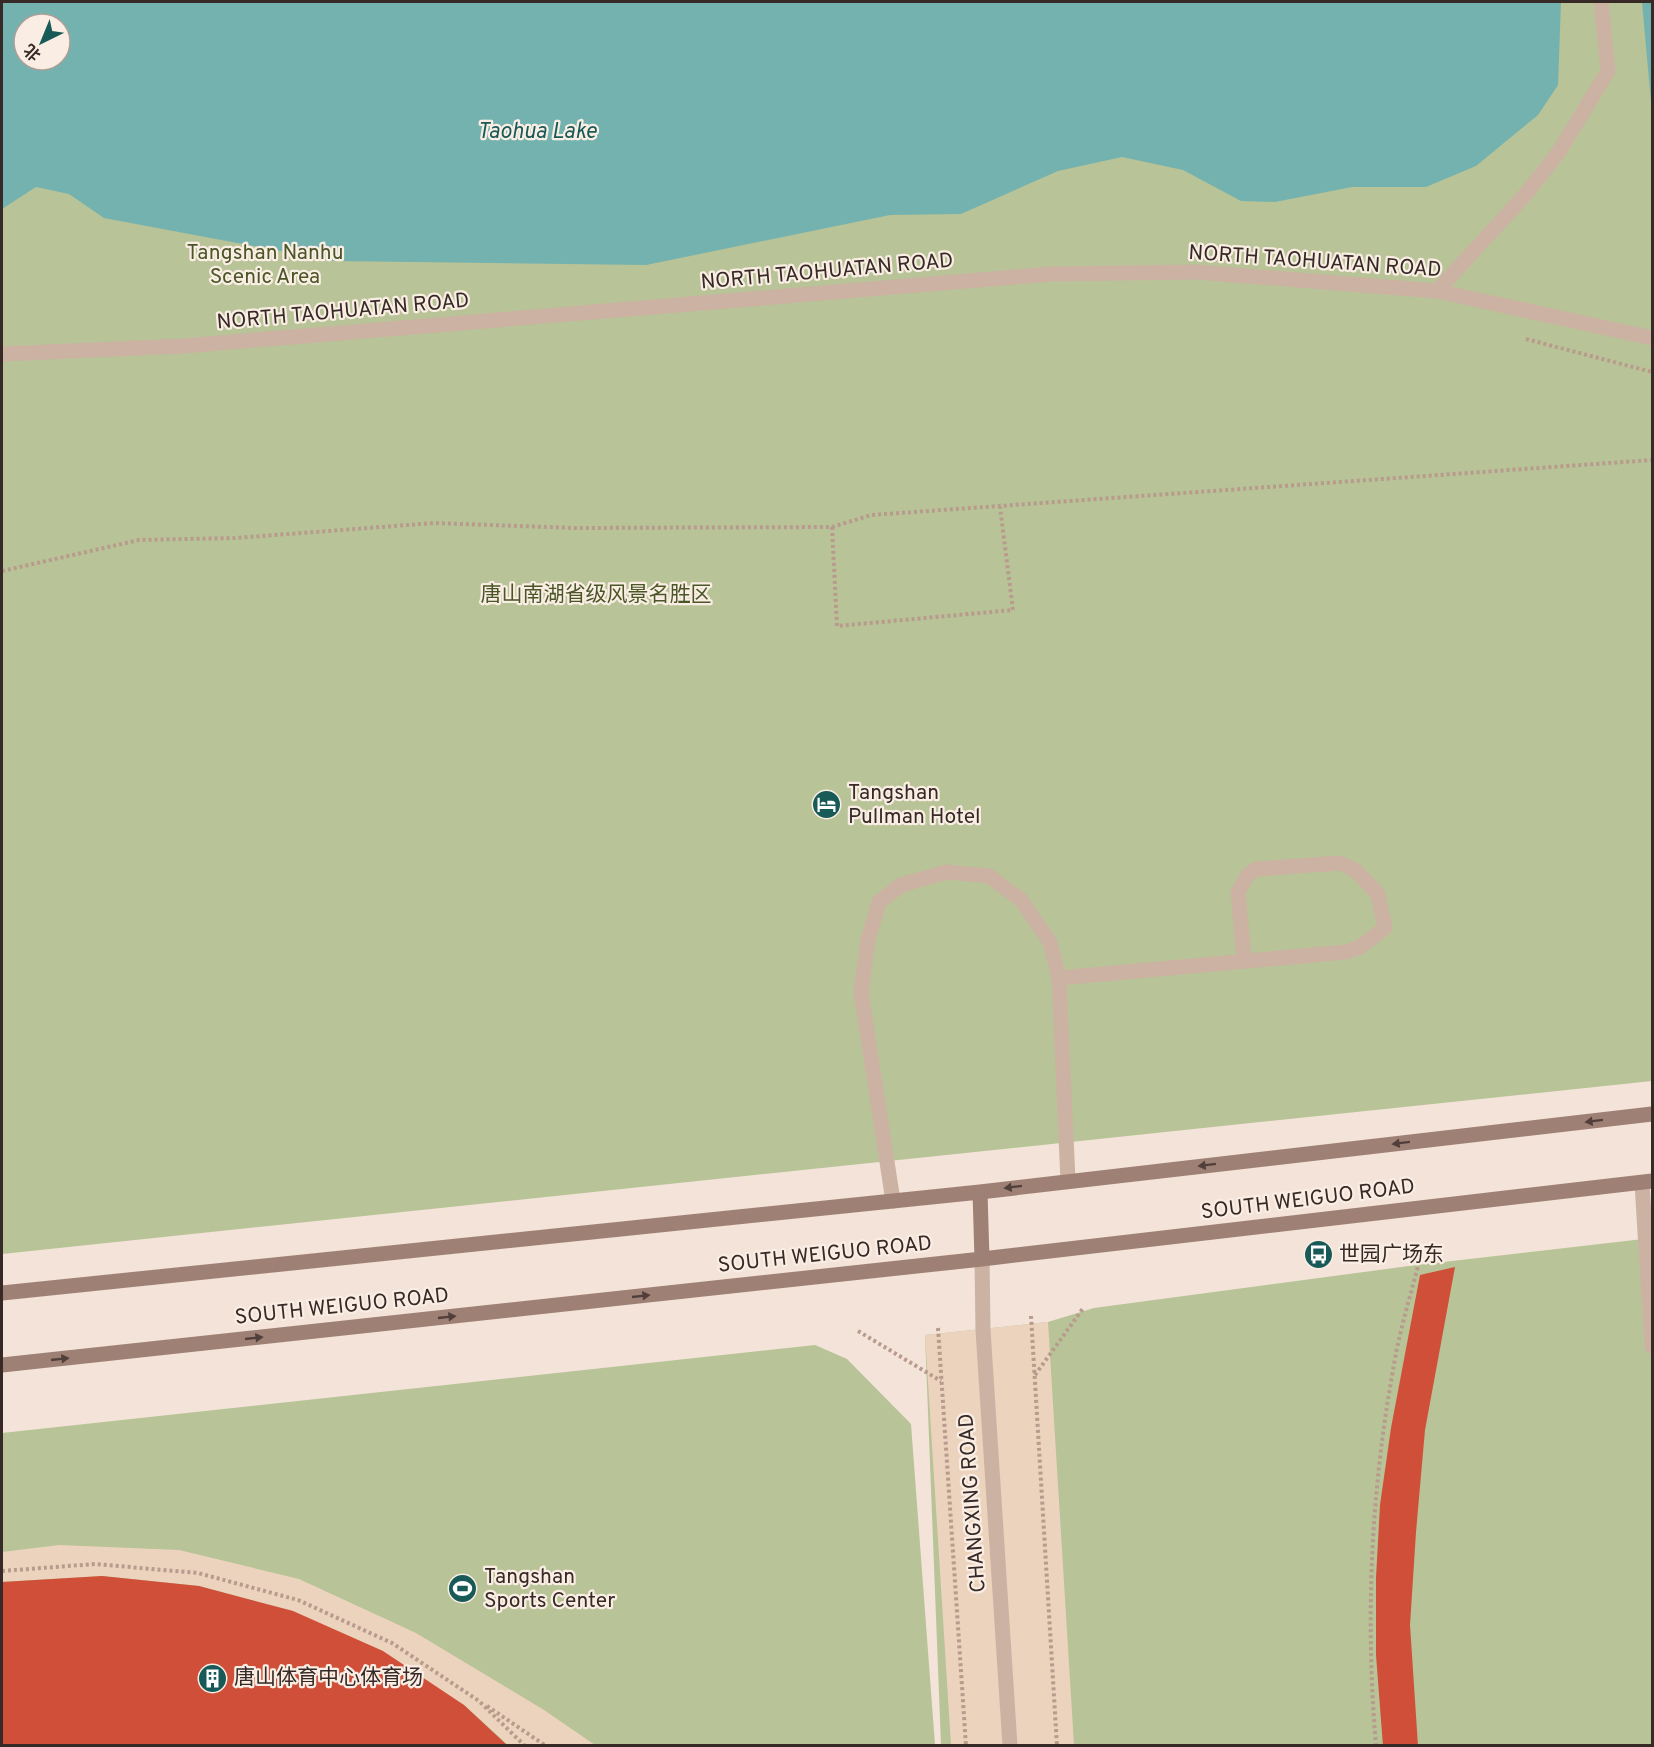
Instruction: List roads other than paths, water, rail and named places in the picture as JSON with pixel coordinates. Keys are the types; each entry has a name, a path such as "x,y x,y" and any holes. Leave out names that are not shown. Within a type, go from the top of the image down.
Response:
{"main road":[{"path":"2,1293 980,1192 1653,1114"},
{"name":"SOUTH WEIGUO ROAD","path":"2,1365 982,1259 1647,1182"},
{"path":"980,1192 982,1259"}],"street":[{"path":"1437,291 1532,187 1558,153 1608,72 1602,2"},
{"name":"NORTH TAOHUATAN ROAD","path":"2,354 183,346 1052,274 1196,272 1437,291 1653,338"},
{"path":"1059,978 1244,959 1346,952 1360,947 1385,928 1378,894 1355,870 1340,862 1256,869 1246,876 1238,892 1244,959"},
{"path":"893,1201 861,992 868,940 879,902 901,885 947,872 989,876 1021,900 1050,942 1059,978 1068,1181"},
{"path":"1647,1182 1653,1346"},
{"name":"CHANGXING ROAD","path":"982,1259 983,1330 1010,1746"}],"water":[{"name":"Taohua Lake","path":"2,2 1561,2 1558,85 1538,115 1476,166 1426,187 1352,187 1275,202 1241,201 1183,170 1122,157 1058,171 961,214 890,215 646,265 334,261 104,218 69,194 36,187 2,209"},
{"path":"1642,2 1652,2 1652,113"}],"place":[{"name":"Tangshan Pullman Hotel","path":"827,805"},
{"name":"世园广场东","path":"1318,1255"},
{"name":"Tangshan Sports Center","path":"463,1589"},
{"name":"唐山体育中心体育场","path":"213,1678"}],"park label":[{"name":"Tangshan Nanhu Scenic Area","path":"265,265"},
{"name":"唐山南湖省级风景名胜区","path":"596,595"}]}
